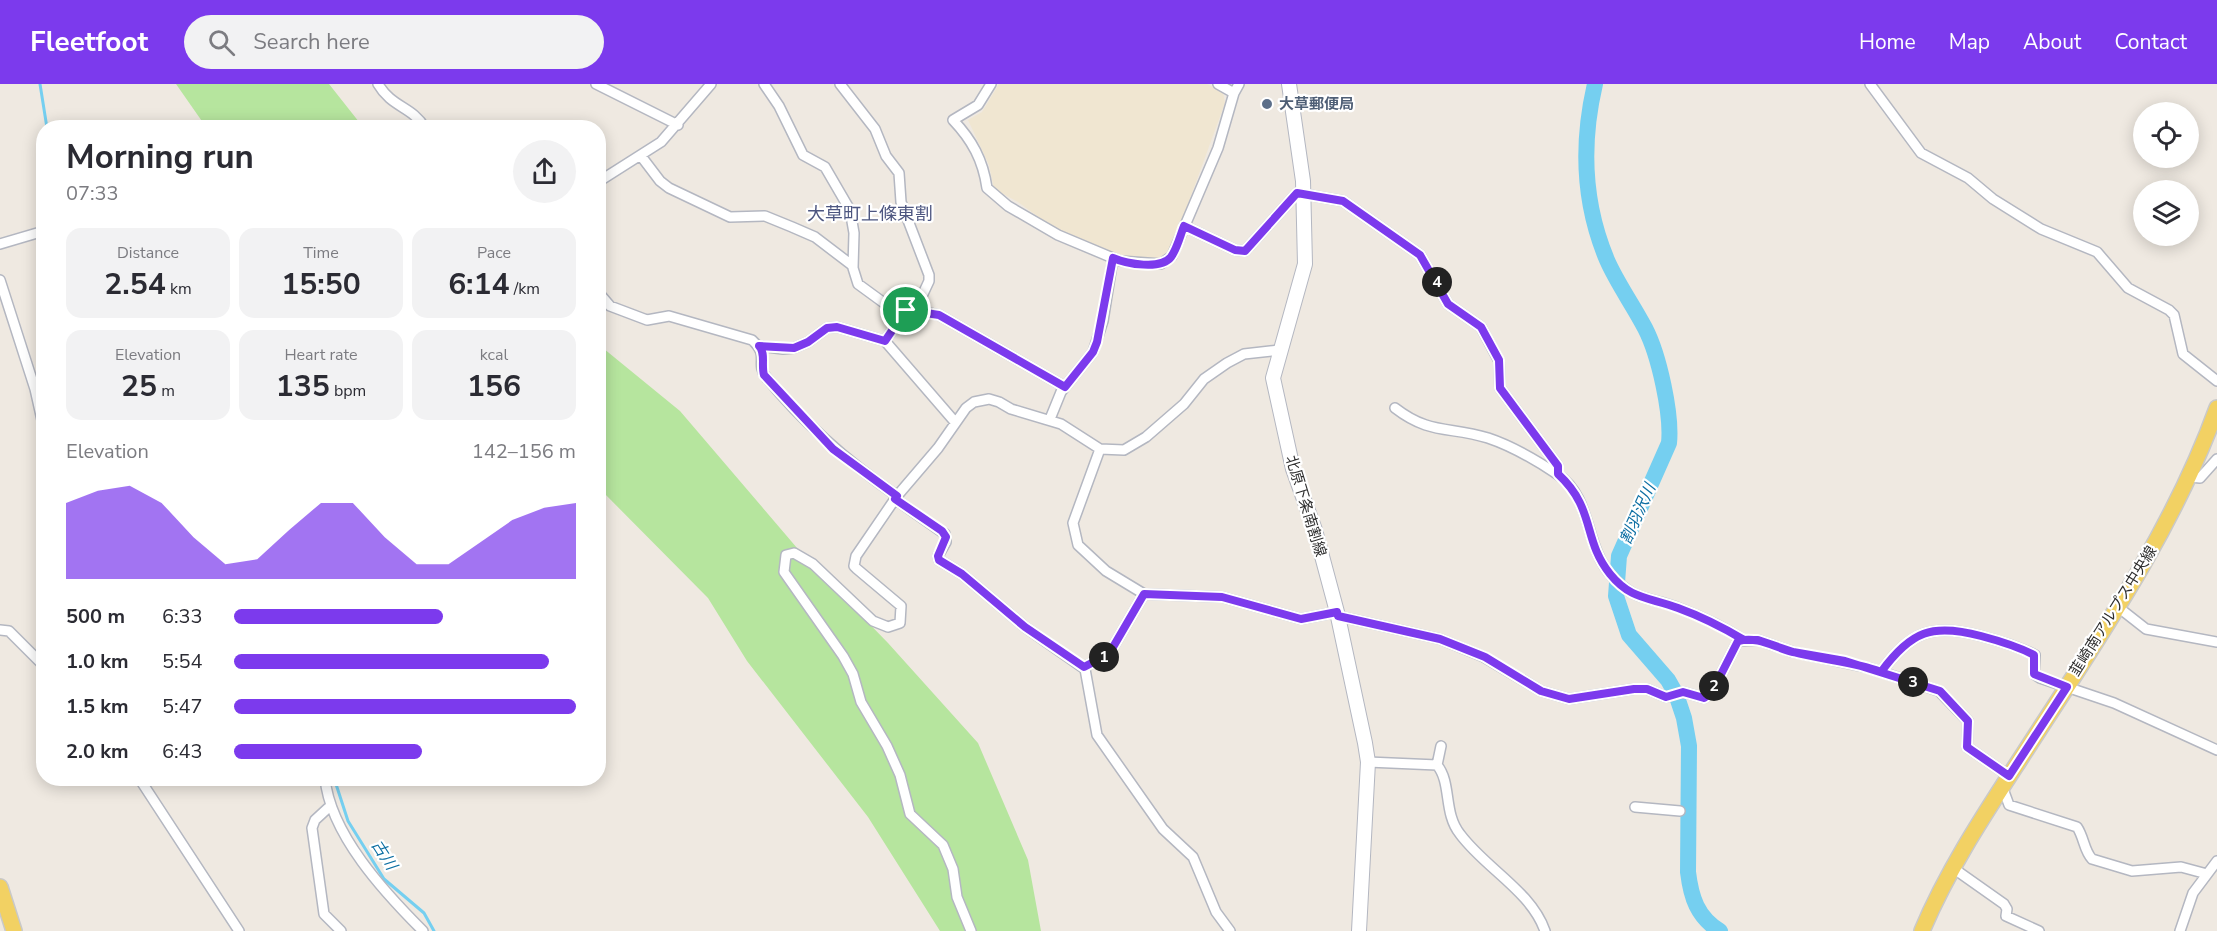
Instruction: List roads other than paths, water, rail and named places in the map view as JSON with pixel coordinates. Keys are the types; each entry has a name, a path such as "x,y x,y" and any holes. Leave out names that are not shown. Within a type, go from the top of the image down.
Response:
{"main road":[{"name":"北原下条南割線","path":"1289,84 1304,193 1305,264 1273,378 1286,439 1338,614 1368,762 1359,931"},
{"name":"韮崎南アルプス中央線","path":"1922,931 1953,868 2118,607 2157,541 2190,477 2216,419"},
{"path":"0,886 14,931"}],"street":[{"path":"378,84 387,97 414,113 419,120"},
{"path":"596,84 678,124"},
{"path":"606,177 661,142 711,84"},
{"path":"764,84 779,106 803,155 825,167 850,210 854,233 853,266 858,284 867,293 884,303 939,315 1065,387"},
{"path":"840,84 875,129 886,156 899,173 901,202 929,275 929,281 910,310 885,341"},
{"path":"991,84 978,105 953,120 971,139 985,172 987,188 1038,225 1113,258 1134,263 1161,264 1172,256 1218,148 1234,93 1239,84"},
{"path":"1218,84 1234,93"},
{"path":"1870,84 1921,153 1968,178 1993,199 2041,229 2097,252 2128,288 2169,310 2174,315 2184,354 2217,381"},
{"path":"641,156 669,188 730,217 765,216 792,227 815,237 853,266"},
{"path":"1184,226 1235,250 1245,251 1297,193 1343,201 1420,255 1448,304 1481,327 1499,360 1500,388 1558,466 1558,474"},
{"path":"0,244 36,233"},
{"path":"1050,419 1065,387 1093,352 1097,342 1113,258"},
{"path":"0,280 36,393"},
{"path":"606,301 618,310 647,320 669,315 745,337 759,346 763,353 764,375 813,429 833,449 945,534 946,542 938,556 939,560 962,574 1025,627 1084,667 1090,683 1097,735 1163,829 1192,857 1216,912 1230,931"},
{"path":"759,346 794,348 808,342 827,328 837,327 885,341 955,422"},
{"path":"971,931 957,897 952,869 943,845 910,814 900,775 887,746 861,702 848,665 823,624 784,572 786,555 794,553 813,564 873,621 888,627 900,623 902,606 854,566 856,556 896,498 938,448 955,422 974,402 989,399 1050,419 1100,449 1124,450 1134,446 1184,404 1204,379 1227,363 1244,354 1280,350"},
{"path":"1395,408 1412,422 1425,427 1468,433 1511,447 1558,474 1573,488 1580,500 1589,522 1592,547 1610,574 1629,594 1678,608 1744,640"},
{"path":"1100,449 1076,512 1074,534 1078,545 1107,571 1144,594 1222,597 1301,619 1338,614 1440,639 1485,657 1541,691 1569,699 1634,689 1647,689 1666,697 1683,692 1704,698 1712,692 1738,641 1744,640 1758,640 1793,652 1845,661 1940,691 1968,721 1967,747 2006,781 2009,805 2077,827 2086,844 2087,855 2092,859 2132,871 2181,867 2207,874"},
{"path":"2190,477 2200,478 2217,459"},
{"path":"1084,667 1109,654 1144,594"},
{"path":"2118,607 2146,629 2217,642"},
{"path":"1881,672 1901,647 1909,642 1938,629 1951,629 2022,648 2034,655 2034,674 2114,703 2217,750"},
{"path":"0,630 9,631 36,658"},
{"path":"1441,746 1437,765 1445,778 1446,802 1459,834 1532,907 1545,931"},
{"path":"1368,762 1437,765"},
{"path":"145,786 239,931"},
{"path":"327,786 333,812 376,883 418,929"},
{"path":"1635,807 1680,811"},
{"path":"328,808 315,820 312,828 324,914 341,931"},
{"path":"2180,931 2193,893 2217,861"},
{"path":"1953,868 2004,904 2007,909 2006,916 2039,931"}],"waterway":[{"name":"古川","path":"40,84 46,120"},
{"name":"割羽沢川","path":"1595,84 1586,151 1593,217 1607,260 1645,328 1655,353 1663,385 1669,431 1669,443 1619,556 1616,596 1629,635 1668,680 1676,694 1684,718 1689,746 1689,881 1696,906 1720,931"},
{"name":"古川","path":"337,786 348,821 384,879 424,913 434,931"}],"place":[{"name":"大草郵便局","path":"1267,104"}],"district":[{"name":"大草町上條東割","path":"870,214"}]}
